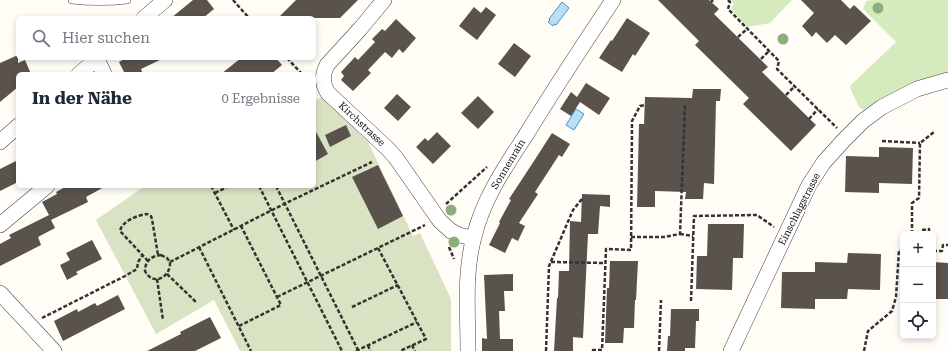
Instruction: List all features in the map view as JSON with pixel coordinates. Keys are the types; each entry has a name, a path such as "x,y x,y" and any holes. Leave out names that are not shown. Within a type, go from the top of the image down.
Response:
{"street":[{"path":"146,16 165,0"},
{"name":"Kirchstrasse","path":"384,0 360,29 330,60 324,70 323,84 328,93 388,149 436,216 451,231 459,235 473,238"},
{"name":"Sonnenrain","path":"468,351 468,274 473,238 482,210 504,169 613,0"},
{"path":"81,72 96,60"},
{"path":"97,60 103,72"},
{"name":"Einschlagstrasse","path":"731,351 809,185 824,162 863,121 882,107 917,89 948,80"},
{"path":"0,142 16,128"},
{"path":"0,225 45,188"},
{"path":"0,293 54,351"}],"lane":[{"path":"72,0 127,0"}],"path":[{"path":"233,0 247,16"},
{"path":"728,0 730,2 728,10 779,61 777,69 847,137"},
{"path":"738,37 747,29"},
{"path":"761,59 769,51"},
{"path":"289,60 300,72"},
{"path":"786,96 795,86"},
{"path":"680,234 685,104"},
{"path":"593,351 602,350 606,249 630,250 632,121 640,106 644,105"},
{"path":"809,119 818,109"},
{"path":"882,141 920,143 934,132"},
{"path":"912,231 912,204 919,198 920,143"},
{"path":"170,262 284,204 372,162"},
{"path":"277,297 378,248 436,216 488,166 504,169"},
{"path":"212,188 234,230"},
{"path":"215,193 225,188"},
{"path":"259,188 342,351"},
{"path":"277,188 357,350 417,322"},
{"path":"546,351 549,266 573,210 582,198"},
{"path":"148,261 120,230 121,227 137,216 144,214 149,215 152,219 158,255"},
{"path":"691,301 694,216 757,215 786,235"},
{"path":"239,326 281,305 241,226"},
{"path":"922,230 929,231"},
{"path":"631,237 664,237 680,234 693,236"},
{"path":"446,241 457,264"},
{"path":"936,251 942,251 943,245 948,245"},
{"path":"199,247 251,351"},
{"path":"378,248 426,339 400,351"},
{"path":"864,351 868,331 892,312 896,297 900,250"},
{"path":"158,255 164,256 170,262 167,274 164,277 157,279 149,277 147,274 145,267 152,257 158,255"},
{"path":"28,324 137,269 138,262 142,256"},
{"path":"551,262 605,263"},
{"path":"167,274 197,303"},
{"path":"157,279 163,320"},
{"path":"352,307 398,285"},
{"path":"659,351 661,300"},
{"path":"368,345 370,351"},
{"path":"412,345 415,351"}],"green space":[{"path":"731,0 792,0 770,23 748,27 731,9 734,3"},
{"path":"948,0 948,73 926,79 865,111 859,107 850,88 851,85 896,42 863,9 866,1"},
{"path":"322,97 368,142 413,236 420,233 451,299 451,351 240,351 214,300 156,334 96,220 142,188 316,188 316,100"}],"water":[{"path":"562,2 569,8 556,25 554,24 553,26 548,22 550,20 549,19"},
{"path":"576,109 584,114 574,130 566,125"}],"building":[{"path":"193,0 207,0 214,9 205,16 173,16"},
{"path":"296,0 358,0 340,18 280,16"},
{"path":"658,0 709,0 719,9 714,14 768,67 762,72 816,125 791,151 743,104 749,98 695,45 699,41"},
{"path":"801,0 841,0 850,9 854,5 871,21 846,45 835,35 827,43 816,32 812,37 802,26 814,13"},
{"path":"474,7 481,13 486,7 496,15 477,40 459,26"},
{"path":"627,18 650,33 635,56 633,54 622,72 599,58"},
{"path":"396,19 416,38 403,53 399,49 392,58 385,52 368,70 371,73 353,91 341,80 344,76 341,72 355,57 358,60 375,42 372,39 382,29 385,31"},
{"path":"514,43 531,56 515,77 498,64"},
{"path":"16,56 18,63 25,60 30,72 16,72 16,89 0,102 0,63"},
{"path":"122,60 160,60 141,69 142,72 124,72 119,62"},
{"path":"238,60 278,60 282,65 273,72 224,72"},
{"path":"586,83 610,98 599,115 580,102 571,116 560,109 571,92 577,97"},
{"path":"693,89 721,89 720,101 716,101 714,184 704,183 703,199 685,199 686,192 655,191 655,207 637,207 639,124 644,124 645,97 692,98"},
{"path":"397,94 411,107 398,121 384,108"},
{"path":"478,96 494,112 478,129 461,113"},
{"path":"346,125 351,136 330,147 325,135"},
{"path":"316,132 328,154 316,161"},
{"path":"437,132 451,146 433,164 416,147 425,138 428,141"},
{"path":"552,133 570,144 562,157 559,155 535,192 538,194 519,223 525,226 518,241 512,238 505,253 489,245 511,200 509,199"},
{"path":"879,147 913,148 912,184 879,183 879,193 845,192 846,156 879,157"},
{"path":"16,161 16,183 0,191 0,169"},
{"path":"378,165 403,216 378,229 352,177"},
{"path":"63,188 102,188 86,197 88,202 51,220 55,228 38,237 41,245 0,266 0,244 11,238 9,235 49,215 42,202 57,194 56,192"},
{"path":"582,194 610,195 610,207 600,206 598,234 588,234 583,338 573,337 573,351 554,351 559,271 569,271 570,221 581,222"},
{"path":"708,224 744,224 743,258 733,258 732,290 696,289 697,256 707,256"},
{"path":"92,240 102,259 76,272 78,274 67,280 60,265 70,260 66,253"},
{"path":"848,253 881,254 880,290 848,289 847,299 815,299 815,309 781,308 782,272 815,272 815,262 847,263"},
{"path":"610,261 638,261 634,328 624,328 623,343 605,343 607,288 609,288"},
{"path":"936,262 948,263 948,299 936,299"},
{"path":"513,274 513,291 504,291 505,311 499,311 500,339 513,339 513,351 482,351 482,338 487,339 484,275"},
{"path":"118,295 125,309 63,341 54,321 77,309 78,312 95,303 97,306"},
{"path":"671,309 699,309 699,321 696,321 695,348 685,348 685,351 667,351 668,336 670,336"},
{"path":"210,317 221,338 195,351 147,351 181,334 180,332"}]}
